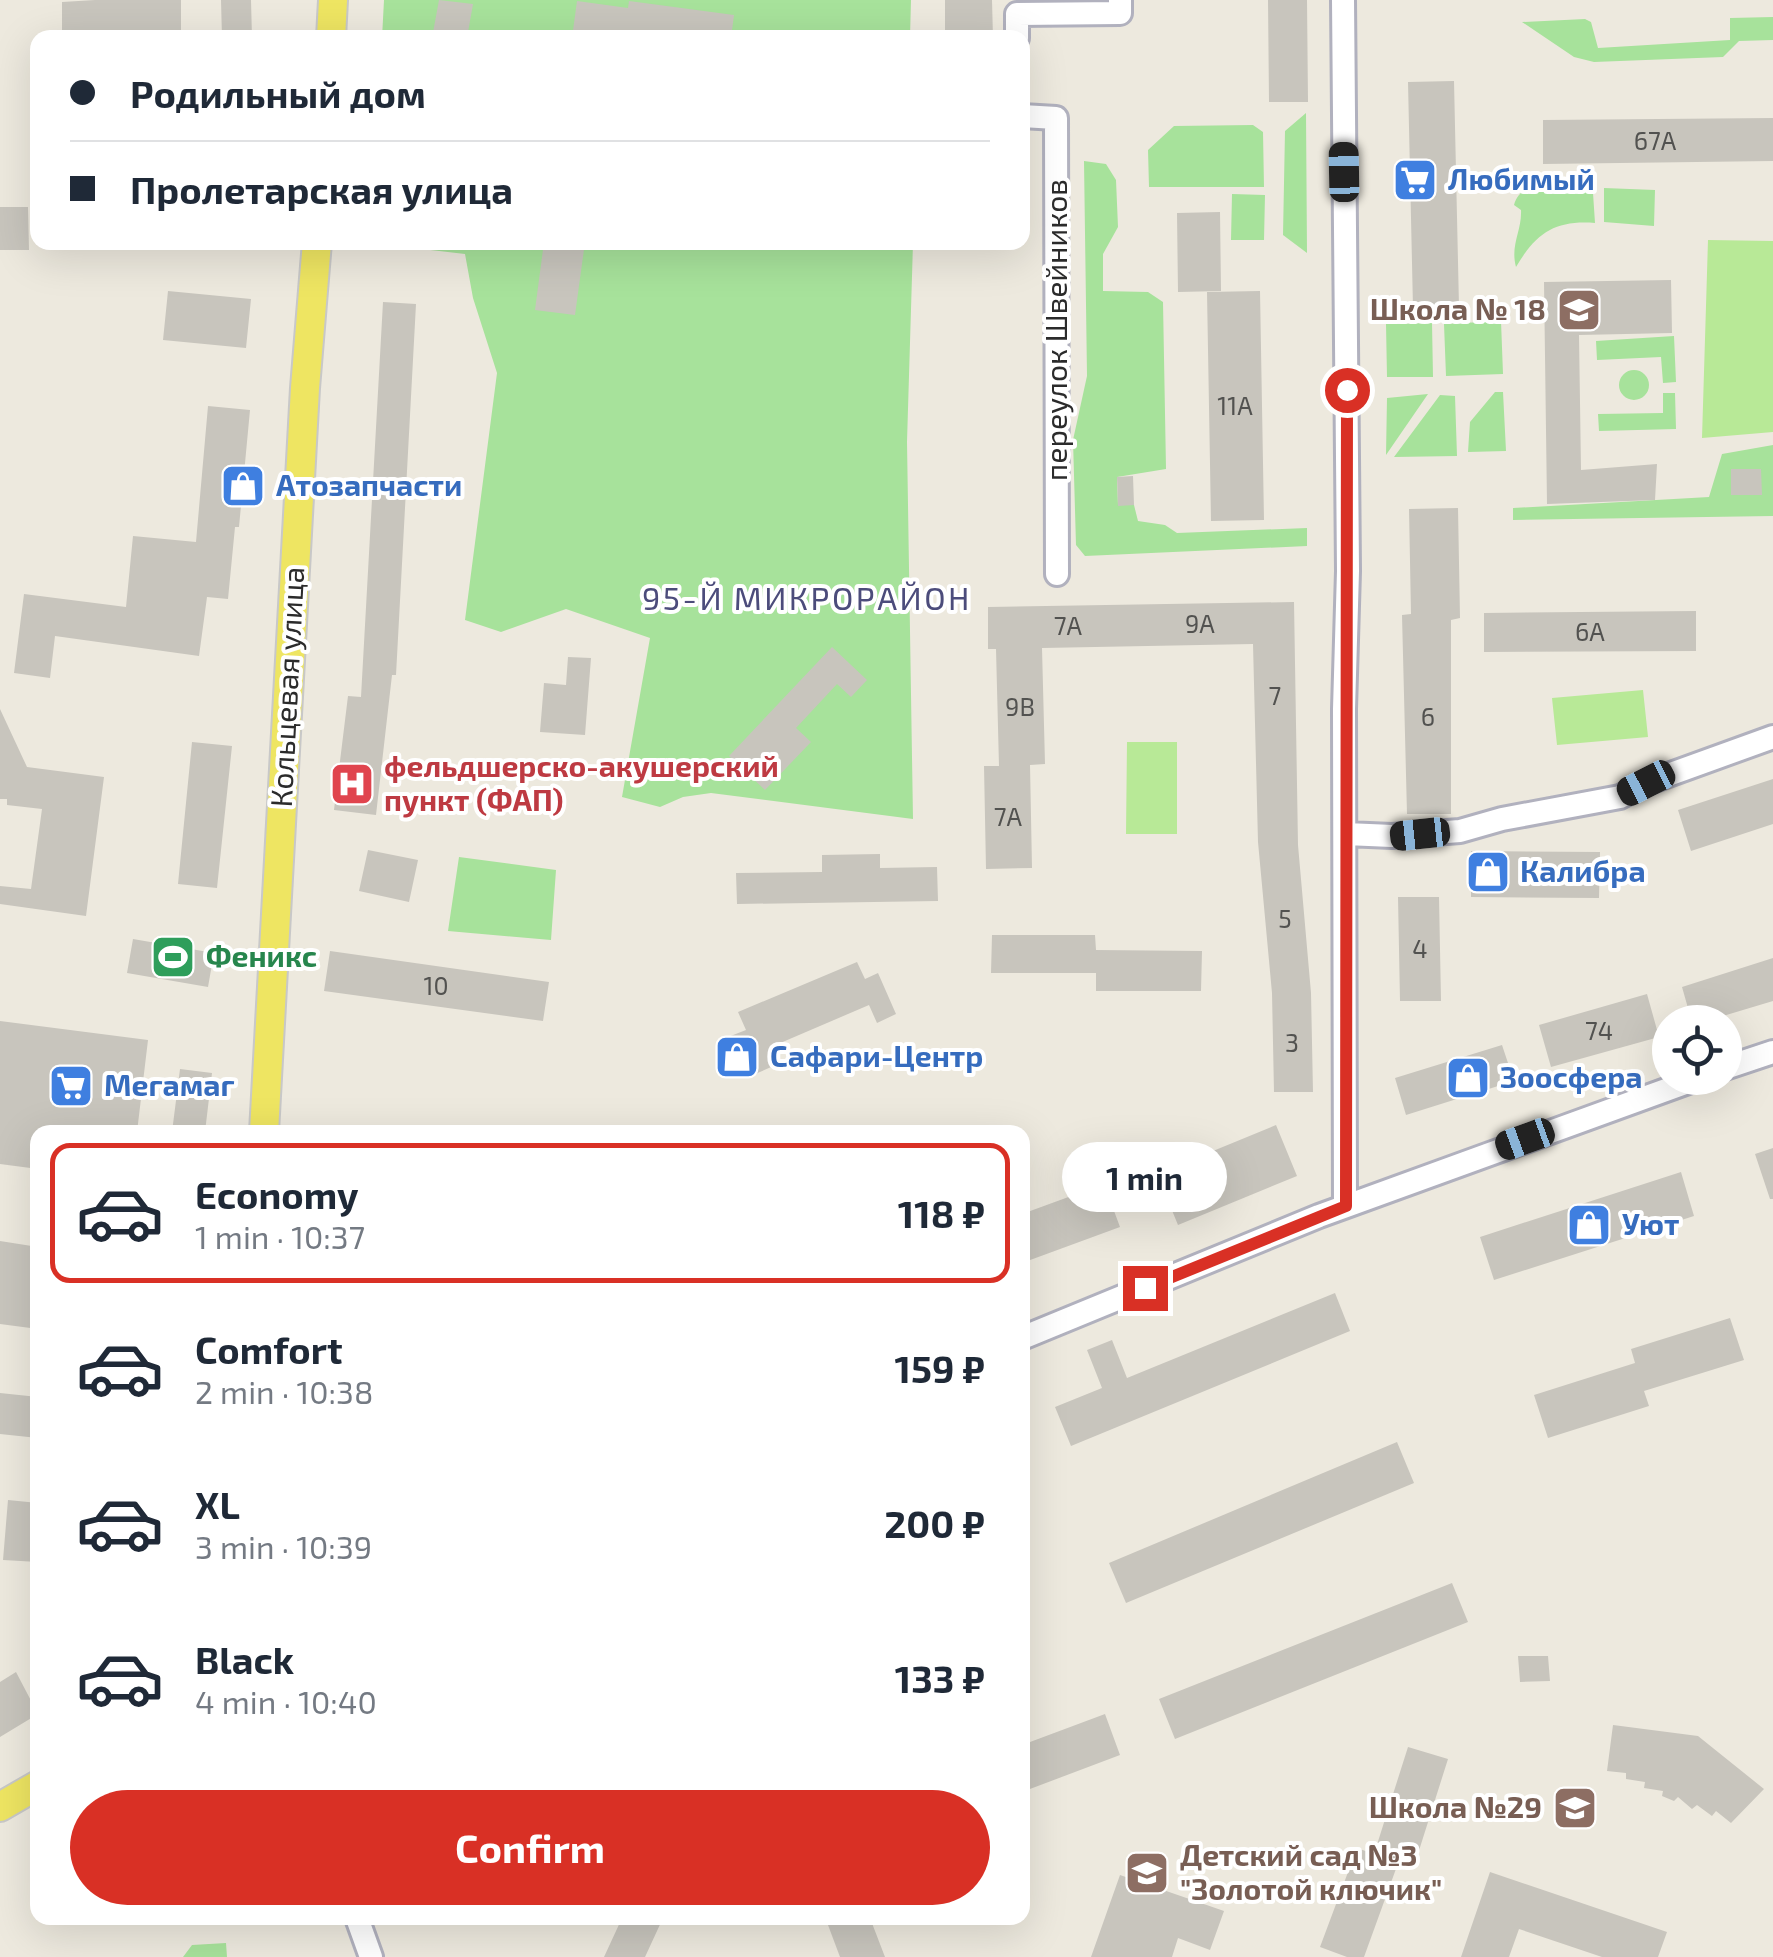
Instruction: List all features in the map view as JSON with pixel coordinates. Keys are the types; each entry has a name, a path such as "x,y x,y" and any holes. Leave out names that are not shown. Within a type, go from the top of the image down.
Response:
{"main road":[{"path":"332,30 334,0"},
{"name":"Кольцевая улица","path":"264,1125 305,388 317,250"},
{"path":"0,1807 30,1790"}],"street":[{"path":"1017,30 1017,14 1120,13 1120,0"},
{"path":"1344,0 1348,535 1346,1206"},
{"name":"переулок Швейников","path":"1030,116 1056,118 1058,574"},
{"path":"1346,834 1392,836 1460,831 1502,819 1620,797 1646,783 1773,737"},
{"path":"1742,1062 1773,1052"},
{"path":"1030,1335 1346,1206 1652,1095"},
{"path":"360,1925 371,1957"}],"green space":[{"path":"384,0 911,0 910,30 382,30"},
{"path":"1773,17 1773,40 1739,41 1723,57 1594,62 1574,57 1522,22 1585,19 1591,22 1598,48 1730,40 1730,18"},
{"path":"1306,113 1307,253 1283,235 1285,131"},
{"path":"1253,125 1263,132 1264,187 1149,187 1148,150 1174,126"},
{"path":"1084,161 1106,164 1116,180 1118,227 1103,254 1103,291 1148,292 1163,302 1166,469 1117,477 1118,505 1134,505 1138,521 1165,525 1177,533 1307,528 1307,546 1085,556 1076,545 1073,440 1087,376"},
{"path":"1549,182 1593,193 1595,223 1569,224 1548,231 1531,245 1516,267 1514,252 1521,210 1514,205 1516,199 1523,191"},
{"path":"1604,188 1655,190 1654,226 1604,222"},
{"path":"1232,194 1265,195 1264,240 1231,240"},
{"path":"1708,240 1773,241 1773,432 1702,438"},
{"path":"430,250 913,250 907,442 913,819 711,793 683,797 660,807 622,797 650,638 566,609 501,632 465,620 497,373 473,298 465,254"},
{"path":"1501,321 1503,374 1446,376 1444,324"},
{"path":"1432,323 1433,377 1387,377 1386,324"},
{"path":"1674,336 1676,382 1663,383 1661,357 1597,360 1596,341"},
{"path":"1634,370 1645,374 1649,385 1645,396 1634,400 1623,396 1619,385 1623,374"},
{"path":"1495,392 1503,392 1506,451 1468,452 1470,422"},
{"path":"1663,393 1675,393 1676,429 1599,431 1598,414 1663,413"},
{"path":"1428,394 1386,455 1387,398"},
{"path":"1440,395 1455,396 1457,456 1394,457"},
{"path":"1773,445 1773,516 1513,520 1513,508 1709,497 1722,454"},
{"path":"1643,690 1648,737 1557,745 1552,698"},
{"path":"1127,742 1177,742 1177,834 1126,834"},
{"path":"459,857 556,870 551,940 448,931"},
{"path":"226,1943 227,1957 183,1957 192,1945"}],"building":[{"path":"181,0 181,30 62,30 62,2"},
{"path":"221,0 251,0 252,30 222,30"},
{"path":"439,0 473,4 468,30 433,30"},
{"path":"945,0 992,0 993,30 945,30"},
{"path":"1268,0 1307,0 1308,102 1269,102"},
{"path":"577,1 628,8 629,1 734,15 732,30 573,30"},
{"path":"1454,81 1459,307 1413,308 1408,82"},
{"path":"1773,118 1773,161 1543,164 1543,120"},
{"path":"0,207 28,207 29,250 0,250"},
{"path":"1220,212 1221,291 1178,292 1177,213"},
{"path":"543,250 584,250 575,315 535,310"},
{"name":"Школа № 18","path":"1671,280 1672,333 1579,335 1581,470 1657,464 1655,500 1547,504 1544,282"},
{"path":"168,291 251,299 246,348 163,340"},
{"path":"1260,291 1264,520 1211,521 1207,292"},
{"path":"383,302 416,304 396,675 392,675 376,815 334,810 348,696 361,697"},
{"path":"208,406 250,410 228,599 207,597 199,656 55,636 50,678 14,673 24,594 126,607 133,536 196,542"},
{"path":"1731,469 1761,469 1762,495 1731,495"},
{"path":"1133,476 1134,505 1118,506 1117,477"},
{"path":"1458,508 1460,618 1451,620 1451,814 1407,814 1402,615 1411,614 1409,509"},
{"path":"1294,602 1298,845 1311,993 1313,1092 1274,1092 1272,993 1258,842 1253,644 1042,648 1045,764 1030,765 1032,868 986,869 984,766 999,766 996,649 988,649 988,607"},
{"path":"1696,611 1696,651 1484,652 1484,613"},
{"path":"832,647 867,680 851,697 837,684 796,728 811,742 765,790 729,756"},
{"path":"568,657 591,658 585,735 540,732 544,683 566,685"},
{"path":"0,709 27,767 104,777 86,916 0,904 0,886 31,889 42,809 7,805 7,799 0,799"},
{"path":"192,742 232,746 217,888 178,884"},
{"path":"1773,779 1773,824 1691,851 1678,810"},
{"path":"368,850 418,860 409,902 359,891"},
{"path":"1471,851 1600,852 1599,898 1471,897"},
{"path":"880,854 880,868 937,867 938,901 737,904 736,873 822,872 822,855"},
{"path":"1398,897 1439,897 1441,1001 1400,1001"},
{"path":"992,935 1095,935 1096,950 1202,951 1201,991 1096,991 1096,973 991,973"},
{"path":"133,939 214,953 208,987 127,973"},
{"path":"330,951 549,982 543,1021 324,991"},
{"path":"1773,958 1773,1001 1742,1010 1742,1005 1687,1005 1682,987"},
{"path":"857,962 865,979 878,973 896,1014 877,1023 869,1005 771,1047 778,1064 746,1078 728,1037 746,1030 738,1012"},
{"path":"1647,994 1652,1039 1551,1067 1539,1025"},
{"name":"Мегамаг","path":"0,1021 148,1040 138,1125 30,1125 30,1168 0,1164"},
{"path":"1502,1045 1514,1081 1406,1115 1395,1078"},
{"path":"180,1069 212,1073 206,1125 173,1125"},
{"path":"1276,1125 1297,1176 1178,1225 1157,1174"},
{"path":"1773,1148 1773,1199 1770,1199 1755,1154"},
{"path":"1681,1172 1694,1216 1494,1280 1480,1237"},
{"path":"1104,1184 1120,1227 1030,1260 1030,1211"},
{"path":"0,1241 30,1246 30,1328 0,1324"},
{"path":"1335,1293 1350,1331 1071,1446 1055,1407 1102,1388 1087,1350 1112,1340 1127,1378"},
{"path":"1730,1318 1744,1360 1644,1391 1649,1406 1548,1438 1534,1395 1635,1363 1631,1349"},
{"path":"0,1393 30,1396 30,1437 0,1434"},
{"path":"1397,1442 1414,1483 1126,1603 1109,1563"},
{"path":"8,1500 30,1502 30,1562 3,1560"},
{"path":"1452,1583 1468,1622 1175,1739 1159,1699"},
{"path":"1518,1656 1548,1656 1550,1681 1520,1682"},
{"path":"16,1672 30,1699 30,1719 0,1737 0,1682"},
{"path":"1105,1714 1120,1755 1030,1789 1030,1742"},
{"path":"1613,1725 1698,1736 1764,1789 1731,1823 1716,1811 1712,1816 1697,1805 1692,1809 1678,1797 1674,1801 1662,1796 1663,1791 1644,1788 1645,1782 1626,1779 1626,1773 1607,1771"},
{"path":"1408,1747 1448,1759 1416,1860 1401,1855 1364,1957 1347,1957 1320,1947 1357,1848 1374,1854"},
{"name":"Школа №29","path":"1490,1872 1667,1932 1658,1957 1602,1957 1519,1929 1509,1957 1461,1957"},
{"path":"1120,1875 1224,1911 1210,1950 1178,1938 1172,1957 1091,1957"},
{"path":"619,1925 660,1925 645,1957 604,1957"},
{"path":"828,1925 873,1925 885,1957 840,1957"}],"place":[{"name":"Любимый","path":"1415,180"},
{"name":"Школа № 18","path":"1579,310"},
{"name":"Атозапчасти","path":"243,486"},
{"name":"фельдшерско-акушерский пункт (ФАП)","path":"352,784"},
{"name":"Калибра","path":"1488,872"},
{"name":"Феникс","path":"173,957"},
{"name":"Сафари-Центр","path":"737,1057"},
{"name":"Зоосфера","path":"1468,1078"},
{"name":"Мегамаг","path":"71,1086"},
{"name":"Уют","path":"1589,1225"},
{"name":"Школа №29","path":"1575,1808"},
{"name":"Детский сад №3 \"Золотой ключик\"","path":"1147,1873"}],"district":[{"name":"95-Й МИКРОРАЙОН","path":"807,599"}],"route":[{"path":"1145,1288 1346,1206 1347,390"}]}
